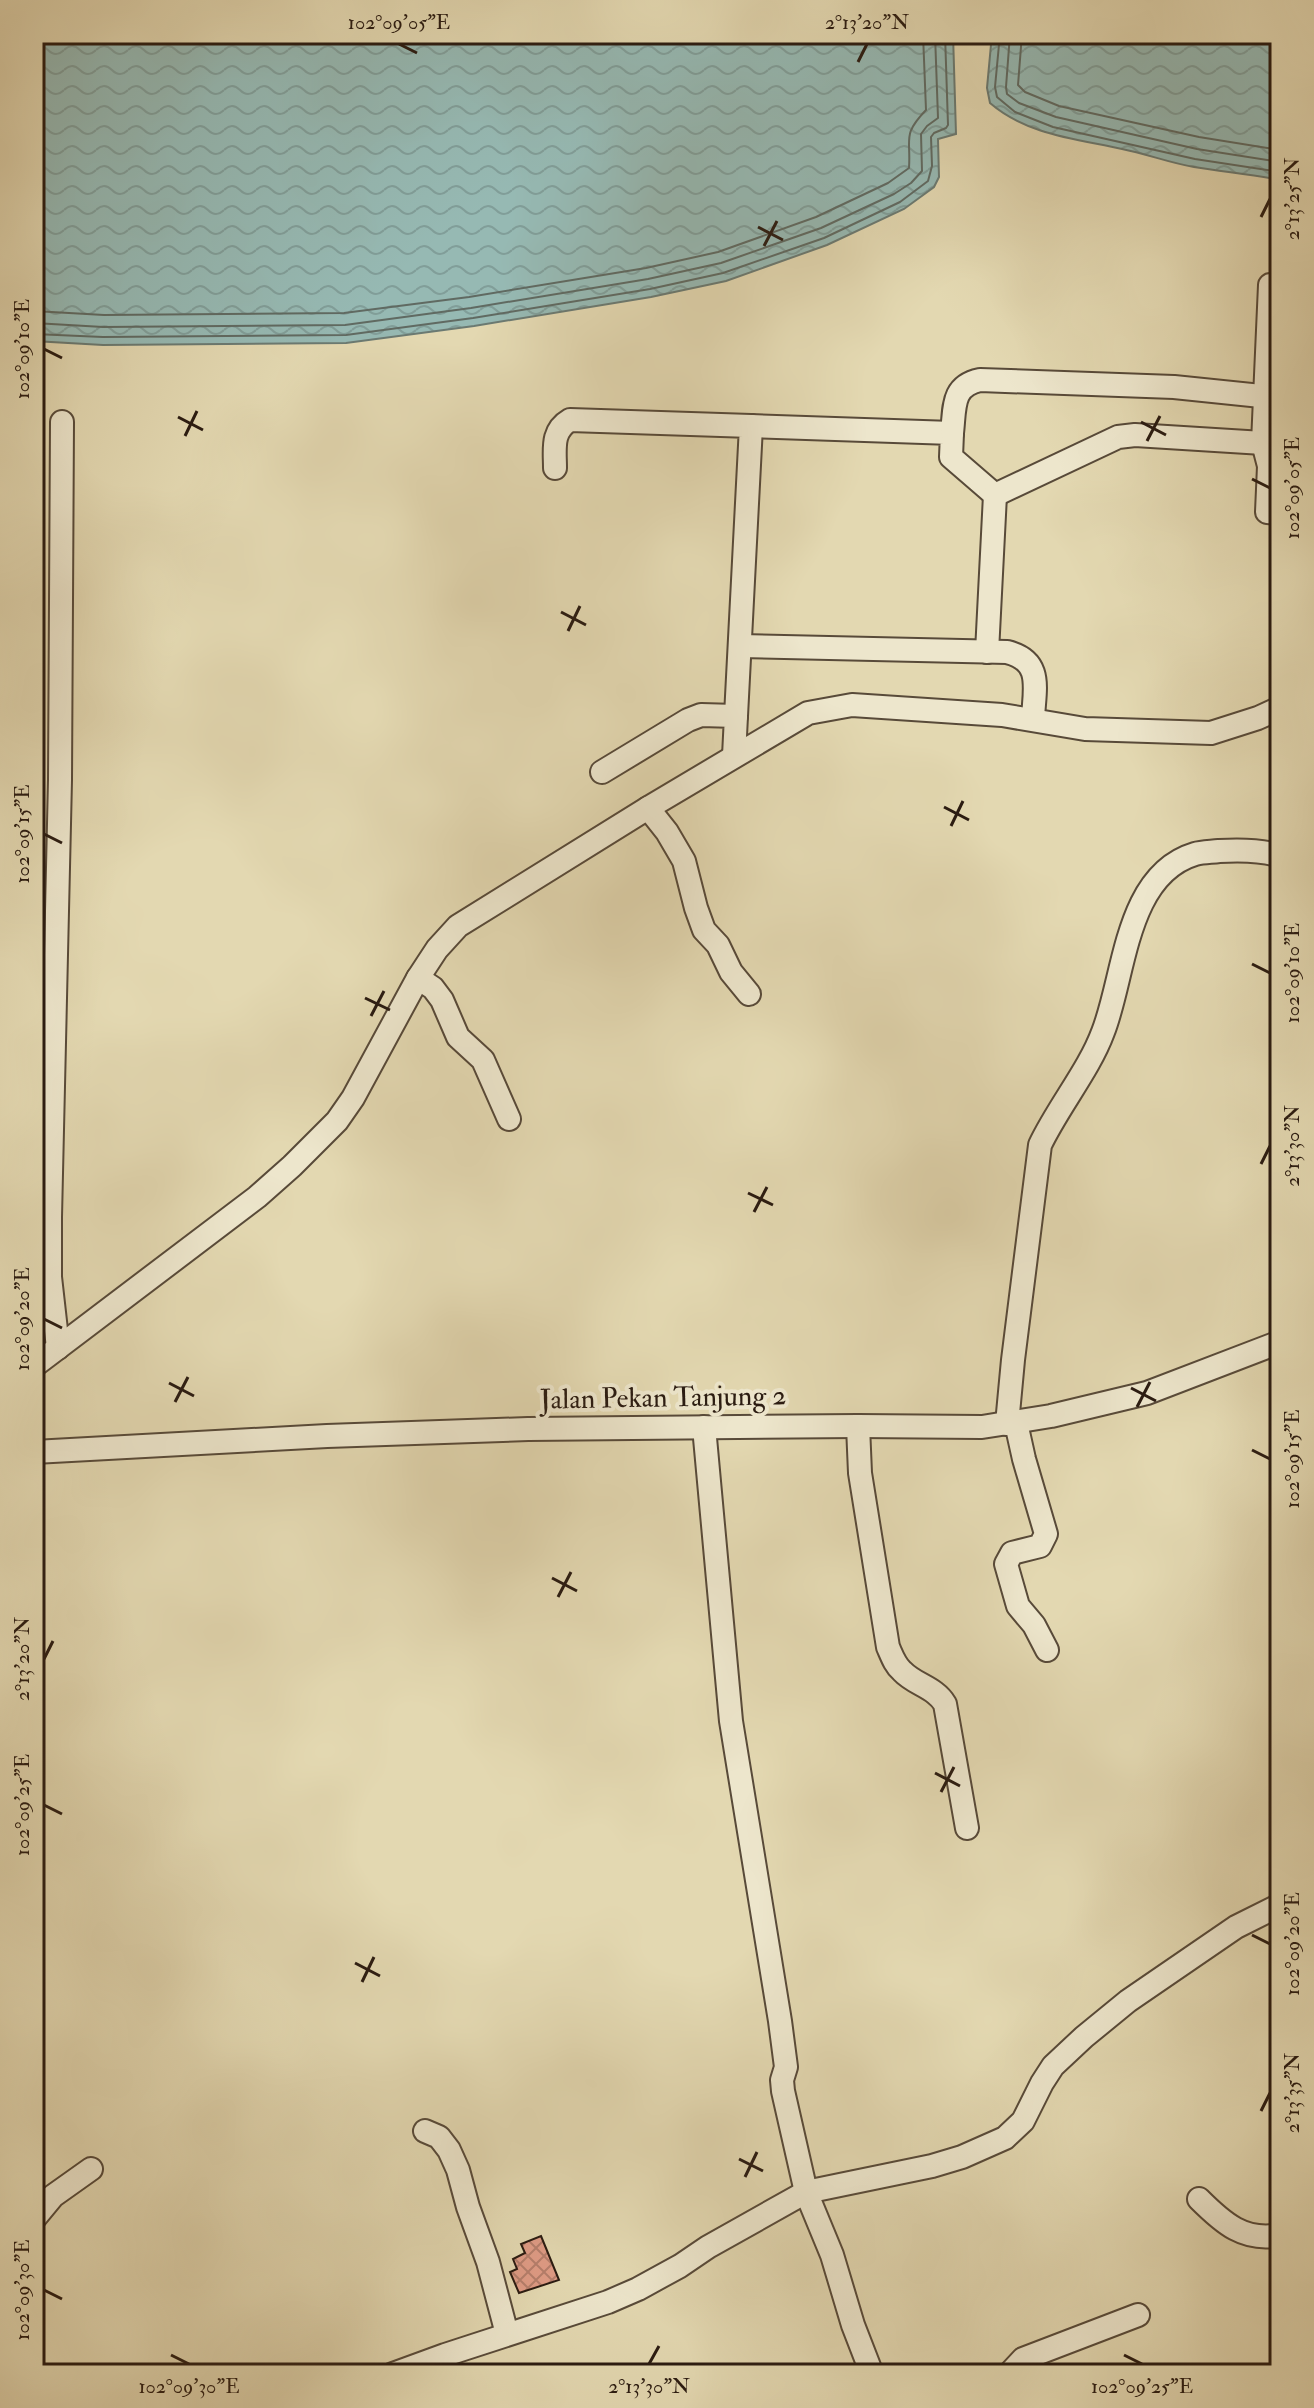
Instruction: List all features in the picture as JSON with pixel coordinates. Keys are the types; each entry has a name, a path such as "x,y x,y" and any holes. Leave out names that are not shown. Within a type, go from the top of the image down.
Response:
{"street":[{"path":"1270,285 1273,398 1263,443 1269,466 1267,512 1280,513"},
{"path":"995,495 951,457 955,402 960,389 969,382 1174,387 1273,398"},
{"path":"555,468 556,433 561,425 570,420 952,433"},
{"path":"58,1348 42,1265 60,780 62,422"},
{"path":"734,756 751,426"},
{"path":"995,495 1118,437 1135,435 1263,443"},
{"path":"987,652 995,495"},
{"path":"740,646 1017,655 1033,669 1033,719"},
{"path":"34,1366 257,1197 314,1145 353,1098 418,978 437,949 458,926 808,713 852,705 1002,715 1085,729 1211,733 1280,708"},
{"path":"602,772 688,720 701,715 736,716"},
{"path":"648,808 684,861 704,930 718,945 731,972 749,994"},
{"path":"1047,1650 1034,1625 1018,1606 1006,1564 1012,1553 1040,1546 1046,1534 1012,1424 1013,1360 1040,1145 1054,1115 1103,1033 1134,917 1148,890 1171,867 1194,854 1226,851 1280,856"},
{"path":"418,978 433,988 442,1000 458,1037 483,1060 509,1119"},
{"name":"Jalan Pekan Tanjung 2","path":"34,1452 528,1429 982,1427 1012,1424 1147,1393 1280,1342"},
{"path":"858,1426 860,1473 888,1647 903,1673 939,1695 945,1704 967,1828"},
{"path":"704,1427 731,1721 780,2021 786,2067 783,2091 806,2192 832,2255 872,2374"},
{"path":"393,2374 608,2302 638,2289 806,2192 932,2166 1005,2138 1023,2121 1053,2066 1084,2037 1128,2001 1236,1927 1280,1905"},
{"path":"425,2131 439,2137 458,2170 488,2262 507,2334"},
{"path":"34,2219 53,2196 91,2169"},
{"path":"1199,2199 1219,2219 1240,2232 1263,2238 1280,2235"},
{"path":"1009,2374 1023,2359 1138,2315"}],"water":[{"path":"34,34 953,34 956,134 938,139 939,177 934,187 904,209 827,245 726,281 651,297 474,326 346,343 103,345 34,341"},
{"path":"992,34 1280,34 1280,180 1185,165 1053,134 1004,114 990,103 987,88"}],"building":[{"path":"541,2236 559,2280 519,2293 510,2272 517,2269 513,2259 525,2253 521,2244"}]}
